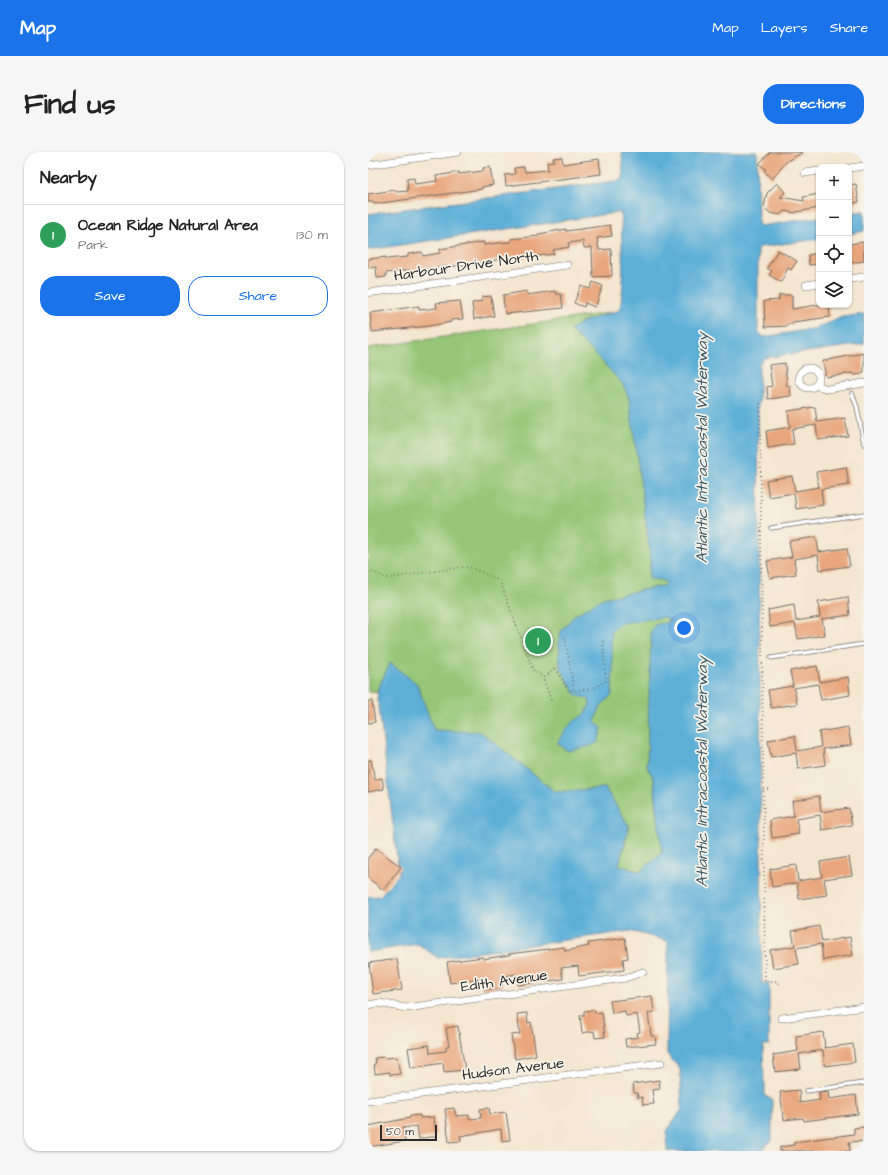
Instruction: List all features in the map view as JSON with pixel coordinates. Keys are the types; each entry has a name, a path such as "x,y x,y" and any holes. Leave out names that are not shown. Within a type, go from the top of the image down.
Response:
{"street":[{"path":"368,165 458,152"},
{"path":"852,168 864,166"},
{"path":"804,173 816,171"},
{"name":"Harbour Drive North","path":"368,293 567,265"},
{"path":"852,279 864,277"},
{"path":"806,285 816,283"},
{"path":"816,385 828,388 864,383"},
{"name":"Edith Avenue","path":"368,1005 379,1003 406,1008 625,978 643,972"},
{"path":"781,1018 864,1007"},
{"name":"Hudson Avenue","path":"368,1101 661,1063"}],"lane":[{"path":"852,393 857,407 864,444"},
{"path":"771,528 864,514"},
{"path":"771,658 864,644"},
{"path":"806,1091 864,1083"}],"path":[{"path":"760,403 765,981 775,981 780,984"},
{"path":"368,572 375,572 382,578 388,578 472,568 500,581 532,670 545,678"},
{"path":"565,637 574,691"},
{"path":"551,700 544,681 555,667 568,690 574,691 594,688 606,681 603,639"},
{"path":"763,789 771,789"},
{"path":"764,919 771,919"}],"green space":[{"path":"677,303 697,751 647,766 654,779 662,853 641,872 619,865 629,826 605,788 555,792 534,775 406,794 388,668 377,691 368,692 368,348"}],"water":[{"name":"Atlantic Intracoastal Waterway","path":"622,152 757,152 758,224 761,226 816,217 816,239 760,247 758,249 758,332 764,337 818,328 818,326 842,317 864,314 864,344 764,358 759,364 762,983 769,983 769,1045 763,1045 765,1096 772,1099 772,1141 765,1145 764,1151 667,1151 667,1131 682,1109 680,1069 667,1054 668,941 630,931 438,958 418,944 368,952 368,897 380,896 399,874 377,691 390,663 417,684 434,730 481,732 555,792 605,788 629,826 619,865 640,872 662,853 654,779 647,766 651,631 655,625 671,621 664,617 622,623 616,626 611,632 613,671 612,695 601,707 596,718 595,722 602,728 598,742 590,746 568,751 557,743 568,727 584,714 590,705 589,699 576,695 560,667 559,642 561,631 575,615 603,598 663,586 667,583 661,580 649,579 651,560 629,398 622,383 570,330 582,322 620,310 623,284 621,213 368,250 368,214 623,180"},
{"path":"864,211 864,231 852,233 852,213"}],"building":[{"path":"770,152 803,152 787,161 772,179 764,171 766,169 759,164"},
{"path":"562,157 563,164 599,159 601,174 506,186 505,175 515,174 514,168 524,167 525,172 548,170 547,162 554,161 553,158"},
{"path":"490,167 493,185 482,187 482,189 374,204 373,202 368,202 368,194 395,190 396,192 408,191 407,179 414,178 415,184 437,181 436,176 459,172 459,174 483,171 483,168"},
{"path":"777,183 785,192 780,197 804,201 803,197 816,195 816,209 796,213 784,211 780,215 770,213 764,207 767,193"},
{"path":"856,184 859,202 852,203 852,200 852,185"},
{"path":"610,225 612,236 597,238 599,250 611,249 612,276 593,277 592,247 584,248 583,241 568,243 569,247 553,250 554,254 519,258 519,256 468,265 411,272 410,270 386,273 386,277 377,278 376,267 368,268 368,259 408,257 408,254 422,252 423,256 440,253 440,249 484,242 484,245 511,242 511,239 539,236 539,234 566,229 566,231"},
{"path":"863,242 864,261 852,263 852,244"},
{"path":"778,250 797,261 791,270 788,268 781,282 769,275 772,271 767,268"},
{"path":"816,254 816,264 809,265 808,255"},
{"path":"593,282 603,286 595,307 585,303 584,307 574,303 581,286 590,289"},
{"path":"527,291 527,295 555,291 556,294 561,294 563,308 505,314 503,295"},
{"path":"779,295 792,295 792,309 816,305 816,308 829,308 830,317 793,322 793,324 787,324 787,326 765,327 764,301 779,300"},
{"path":"491,296 494,316 474,319 472,303 482,301 482,297"},
{"path":"460,301 463,319 451,320 451,322 429,326 372,332 370,313 419,306 419,310 437,308 436,303"},
{"path":"864,353 864,372 862,372 862,374 854,375 853,373 826,377 823,361"},
{"path":"785,363 787,386 790,386 791,396 768,399 767,387 772,386 769,365"},
{"path":"815,407 817,422 845,418 848,436 818,440 816,425 792,429 794,444 768,448 766,431 790,427 788,411"},
{"path":"846,467 849,485 821,489 823,505 796,509 794,493 769,497 766,480 792,476 795,491 819,487 816,472"},
{"path":"816,537 819,552 847,548 850,566 820,570 818,555 794,559 796,574 770,578 767,561 792,557 789,541"},
{"path":"848,597 850,615 822,619 825,635 798,639 795,623 770,627 768,610 794,605 796,621 820,617 818,602"},
{"path":"817,666 820,682 848,677 850,695 821,700 818,684 794,688 797,704 771,708 768,690 793,686 790,671"},
{"path":"368,701 372,701 375,722 368,723"},
{"path":"848,727 851,745 823,749 825,765 798,769 796,753 771,757 768,740 795,736 797,751 821,747 819,732"},
{"path":"368,760 371,760 375,780 382,778 384,789 368,792"},
{"path":"819,796 821,812 849,808 852,825 822,830 820,815 796,819 799,834 772,838 770,820 794,816 792,801"},
{"path":"376,848 401,867 383,890 368,878 368,858"},
{"path":"849,857 852,875 824,879 827,895 799,899 797,883 772,887 770,869 796,865 798,881 822,877 820,862"},
{"path":"819,926 822,942 850,937 853,955 823,960 821,944 796,948 799,964 773,968 770,950 795,946 792,931"},
{"path":"625,938 628,958 623,959 624,970 579,976 578,966 561,968 563,979 518,985 516,974 500,977 502,987 484,990 482,978 450,983 447,962 483,957 483,959 564,947 565,951 589,946 588,943"},
{"path":"397,959 402,990 373,994 369,963"},
{"path":"652,996 654,1012 648,1013 651,1036 655,1036 656,1044 626,1047 625,1039 638,1037 637,1033 640,1032 637,1014 626,1016 625,1011 612,1013 610,1001"},
{"path":"594,1010 595,1013 602,1012 605,1037 595,1038 594,1031 582,1033 580,1015 584,1015 584,1011"},
{"path":"527,1013 528,1023 531,1022 536,1055 515,1059 511,1035 520,1034 517,1014"},
{"path":"458,1026 465,1070 444,1072 443,1063 411,1068 408,1048 429,1045 430,1053 446,1051 446,1046 449,1046 446,1028"},
{"path":"823,1032 825,1048 853,1044 855,1062 825,1066 823,1050 799,1054 801,1069 775,1072 773,1055 798,1051 796,1036"},
{"path":"397,1057 400,1074 390,1075 390,1072 375,1074 375,1058"},
{"path":"659,1080 660,1089 652,1090 654,1104 643,1105 642,1097 638,1098 637,1093 634,1093 633,1084"},
{"path":"799,1090 800,1103 820,1100 819,1092 828,1091 829,1099 856,1095 858,1114 804,1121 803,1118 784,1120 780,1092"},
{"path":"454,1108 456,1116 469,1115 469,1119 481,1118 480,1109 489,1108 490,1114 506,1112 510,1140 502,1141 501,1129 460,1136 461,1141 449,1142 445,1109"},
{"path":"420,1115 420,1118 434,1117 436,1136 419,1139 417,1126 403,1128 405,1141 368,1147 368,1126"},
{"path":"864,1127 864,1141 849,1142 850,1151 780,1151 780,1147 794,1145 794,1142 854,1134 854,1128"}],"place":[{"name":"Ocean Ridge Natural Area","path":"538,641"}]}
